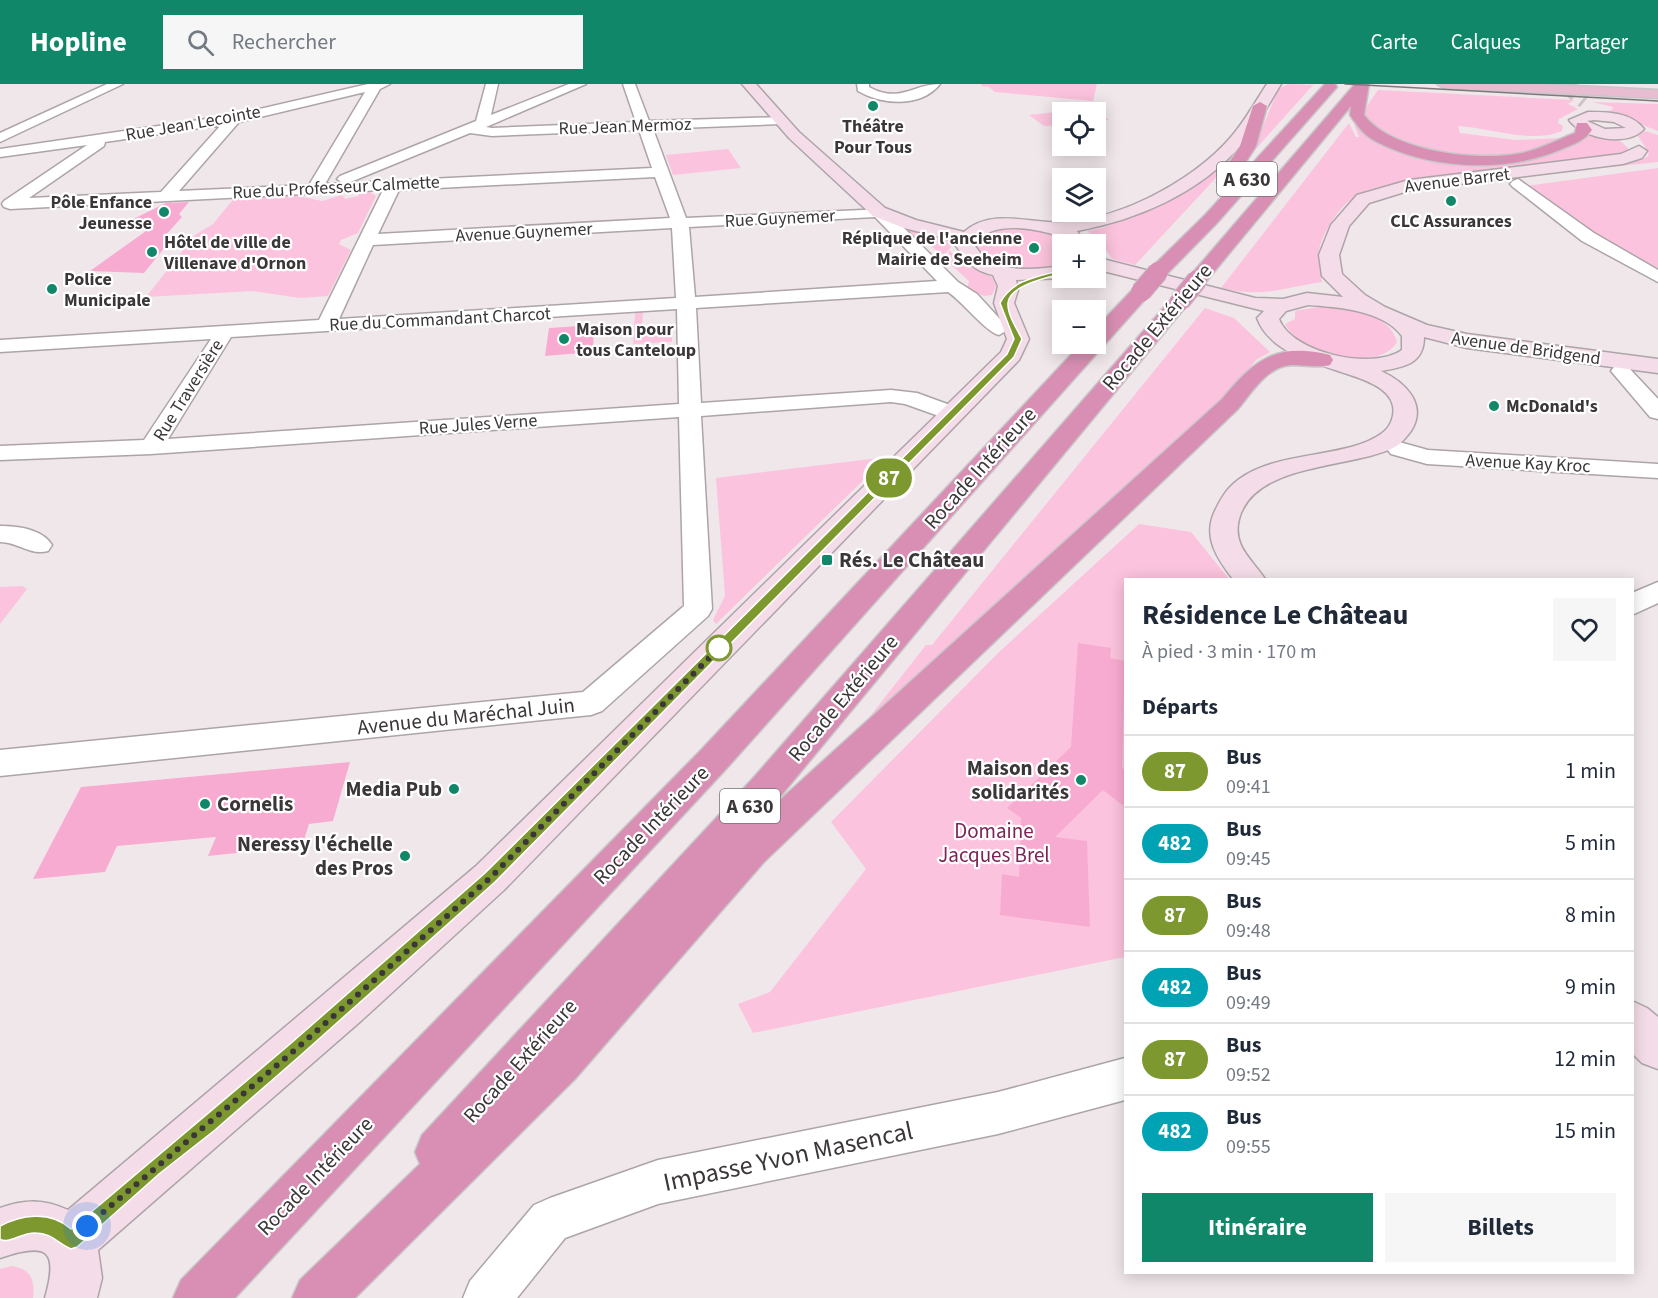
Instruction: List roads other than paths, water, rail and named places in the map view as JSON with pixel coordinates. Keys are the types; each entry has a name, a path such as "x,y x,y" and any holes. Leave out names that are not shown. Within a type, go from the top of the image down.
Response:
{"highway":[{"name":"Rocade Intérieure","path":"1106,330 1158,272 1219,211 1332,84"},
{"path":"1362,84 1357,115 1367,130 1392,143 1431,153 1476,159 1517,158 1538,154 1580,136 1584,130 1582,121"},
{"name":"Rocade Extérieure","path":"307,1298 768,786 1362,84"},
{"path":"1158,272 1196,216 1235,169 1259,121 1260,106"},
{"name":"Rocade Intérieure","path":"199,1298 714,759 1084,354"},
{"path":"318,1298 559,1063 751,850 1221,412 1260,368 1268,362 1284,358 1333,362"}],"main road":[{"path":"1444,84 1607,92"},
{"path":"1519,84 1658,94"}],"street":[{"path":"0,138 117,84"},
{"path":"476,126 492,84"},
{"path":"318,188 580,84"},
{"path":"629,84 681,223 690,410"},
{"path":"749,84 780,120 879,212 952,286 970,298 999,329"},
{"path":"863,84 862,88 869,92 900,97 922,95 934,84"},
{"path":"864,198 968,228 1009,223 1076,227 1102,222 1186,183 1229,150 1274,84"},
{"path":"318,188 380,85"},
{"name":"Rue Jean Lecointe","path":"0,153 234,118 380,85"},
{"path":"1607,92 1658,94"},
{"path":"166,196 234,118"},
{"name":"Rue Jean Mermoz","path":"476,126 487,132 780,120"},
{"path":"1582,121 1630,126 1652,131"},
{"path":"1582,121 1599,131 1623,139 1639,151"},
{"path":"1599,131 1630,126"},
{"path":"1630,126 1639,151"},
{"path":"5,207 105,138"},
{"name":"Avenue Barret","path":"1332,276 1329,255 1332,239 1353,208 1373,194 1419,184 1623,159 1636,155 1639,151"},
{"name":"Rue du Professeur Calmette","path":"5,207 166,196 662,172"},
{"path":"326,326 394,184"},
{"path":"1518,184 1588,237 1658,277"},
{"path":"879,212 910,224 958,236 973,259 1000,271 1052,273"},
{"name":"Rue Guynemer","path":"681,223 879,212"},
{"name":"Avenue Guynemer","path":"367,240 681,223"},
{"path":"965,244 968,238 985,227"},
{"path":"1049,227 1067,234"},
{"path":"1106,266 1243,302 1281,305 1307,299 1330,299 1377,310"},
{"path":"71,1240 338,1013 490,878 1011,355 1018,339 1007,297 1009,284 1000,271"},
{"path":"970,298 1007,297 1052,274"},
{"path":"1307,299 1326,288 1332,276 1358,299 1377,310"},
{"path":"1106,277 1250,312 1288,346 1384,381 1404,399 1406,408 1401,428 1385,443 1271,474 1240,490 1226,514 1224,544 1232,560 1250,578"},
{"name":"Rue du Commandant Charcot","path":"0,346 952,286"},
{"path":"1270,328 1268,319 1272,311 1281,305"},
{"name":"Avenue de Bridgend","path":"1377,310 1420,330 1467,341 1658,366"},
{"path":"1251,578 1243,547 1244,531 1246,519 1259,498 1284,483 1303,476 1399,448 1414,432 1419,419 1415,400 1400,374 1407,357 1413,350 1414,340 1408,330 1397,320"},
{"name":"Rue Traversière","path":"151,447 225,332"},
{"name":"Avenue de Bridgend","path":"1333,362 1379,365 1407,357 1468,352 1658,376"},
{"path":"1621,371 1658,412"},
{"name":"Rue Jules Verne","path":"0,453 151,447 891,396 909,398 952,414"},
{"name":"Avenue du Maréchal Juin","path":"0,763 591,703 698,609 690,410"},
{"name":"Avenue Kay Kroc","path":"1399,448 1427,457 1658,471"},
{"path":"0,534 17,534 39,545"},
{"path":"1634,604 1658,591"},
{"path":"1634,1025 1658,1047"},
{"name":"Impasse Yvon Masencal","path":"487,1298 550,1221 658,1182 998,1113 1124,1079"},
{"path":"0,1233 35,1224 56,1228 71,1240 78,1260 76,1286 71,1298"}],"tunnel":[{"path":"1564,84 1585,101"}],"tram line":[{"path":"1345,84 1658,101"}],"place":[{"name":"Théâtre Pour Tous","path":"873,106"},
{"name":"CLC Assurances","path":"1451,201"},
{"name":"Pôle Enfance Jeunesse","path":"164,212"},
{"name":"Réplique de l'ancienne Mairie de Seeheim","path":"1034,248"},
{"name":"Hôtel de ville de Villenave d'Ornon","path":"152,252"},
{"name":"Police Municipale","path":"52,289"},
{"name":"Maison pour tous Canteloup","path":"564,339"},
{"name":"McDonald's","path":"1494,406"},
{"name":"Rés. Le Château","path":"827,560"},
{"name":"Maison des solidarités","path":"1081,780"},
{"name":"Media Pub","path":"454,789"},
{"name":"Cornelis","path":"205,804"},
{"name":"Neressy l'échelle des Pros","path":"405,856"}],"park label":[{"name":"Domaine Jacques Brel","path":"994,843"}]}
